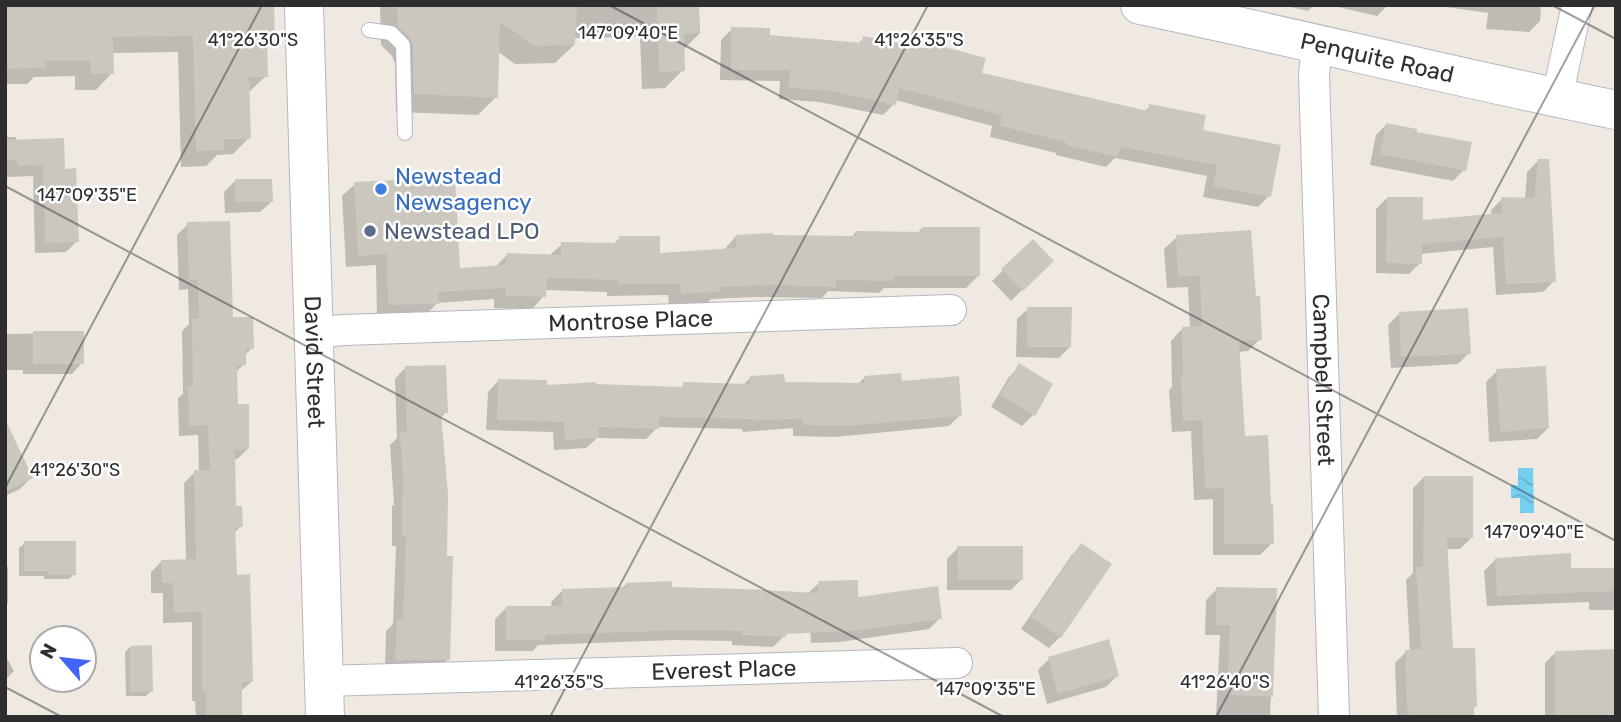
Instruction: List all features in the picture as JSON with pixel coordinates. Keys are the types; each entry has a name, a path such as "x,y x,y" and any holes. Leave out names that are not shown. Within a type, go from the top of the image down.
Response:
{"street":[{"name":"David Street","path":"304,5 324,699"},
{"name":"Penquite Road","path":"1140,5 1178,9 1414,67 1616,110"},
{"path":"1557,98 1577,5"},
{"name":"Campbell Street","path":"1317,44 1314,75 1334,717"},
{"name":"Montrose Place","path":"313,333 951,310"},
{"name":"Everest Place","path":"324,699 957,663"}],"lane":[{"path":"369,30 391,33 403,44 405,133"}],"water":[{"path":"1518,468 1533,468 1534,513 1520,513 1520,498 1511,498 1511,485 1518,485"}],"building":[{"path":"5,5 274,5 275,38 267,38 268,77 249,77 251,139 224,139 224,150 196,151 193,36 113,37 114,74 91,74 90,61 45,61 45,68 7,69"},
{"path":"397,5 577,5 575,45 534,46 500,22 498,98 414,94 413,45 410,38 398,27"},
{"path":"657,5 699,5 699,33 684,34 685,71 659,72"},
{"path":"731,27 770,28 770,35 862,43 863,36 927,49 929,43 986,58 982,73 1148,111 1149,104 1206,115 1203,130 1281,145 1271,197 1213,186 1217,165 1121,147 1118,157 1066,145 1066,142 1000,126 1002,115 899,88 896,105 831,91 789,88 790,70 731,70"},
{"path":"1386,123 1417,129 1417,132 1472,142 1466,171 1380,154"},
{"path":"64,138 65,169 76,168 79,242 45,243 43,165 17,166 17,160 5,160 5,140"},
{"path":"1538,159 1549,159 1556,282 1506,284 1503,237 1422,244 1422,264 1386,263 1387,197 1423,197 1423,220 1502,213 1501,197 1534,198"},
{"path":"455,177 460,268 506,265 507,253 561,255 561,242 619,243 619,236 660,236 660,253 736,248 736,235 773,233 856,236 856,231 922,232 922,227 980,227 980,276 893,276 893,281 836,280 836,287 720,287 721,292 681,294 680,284 619,284 619,280 547,278 546,297 505,296 506,288 438,292 439,304 388,305 387,254 358,256 354,182"},
{"path":"235,179 272,179 273,202 235,202"},
{"path":"230,221 233,317 253,317 254,349 246,349 246,365 237,365 238,404 249,404 249,449 235,450 236,506 242,506 243,527 235,527 237,575 250,574 253,682 242,682 242,717 206,717 206,691 202,691 202,612 174,613 173,583 162,583 161,560 196,559 194,470 210,470 208,425 189,426 188,386 193,386 192,319 199,318 198,279 189,280 187,222"},
{"path":"1251,230 1256,296 1260,296 1262,340 1239,341 1245,436 1268,435 1274,544 1224,544 1224,488 1205,489 1202,420 1183,421 1182,327 1202,326 1200,276 1178,277 1176,235"},
{"path":"1033,239 1054,261 1023,291 1001,269"},
{"path":"1027,307 1072,307 1071,347 1027,347"},
{"path":"1468,308 1471,354 1401,357 1399,312"},
{"path":"33,331 84,331 84,364 33,364"},
{"path":"1019,363 1053,384 1035,416 1000,395"},
{"path":"446,365 448,413 441,413 448,494 447,556 453,556 450,660 395,660 397,619 403,619 406,536 402,536 404,494 400,432 407,432 405,366"},
{"path":"1546,366 1549,428 1500,432 1496,369"},
{"path":"901,373 902,381 959,376 962,416 847,426 803,425 803,418 753,421 659,417 659,429 598,427 599,438 565,440 564,422 497,420 498,379 547,380 547,385 596,382 683,387 683,382 750,384 750,376 784,374 785,382 865,383 864,376"},
{"path":"5,419 33,478 5,492"},
{"path":"1424,476 1473,476 1473,538 1447,538 1453,648 1475,648 1477,707 1474,707 1474,717 1409,717 1407,709 1405,650 1421,649 1416,567 1423,566"},
{"path":"24,541 76,541 76,575 48,575 48,571 24,571"},
{"path":"1081,543 1112,564 1061,638 1031,617"},
{"path":"957,546 1023,546 1023,580 958,580"},
{"path":"1571,553 1571,568 1616,568 1616,591 1497,596 1495,558"},
{"path":"858,580 858,597 938,586 942,619 852,631 786,634 786,637 742,635 742,631 686,630 545,635 545,640 506,640 506,606 562,606 562,589 626,587 626,583 672,581 672,587 818,593 818,581"},
{"path":"1216,587 1277,588 1273,697 1227,695 1230,625 1216,625"},
{"path":"1109,639 1119,676 1058,694 1048,657"},
{"path":"152,645 153,692 130,692 130,646"},
{"path":"1616,649 1616,717 1555,717 1555,651"}],"place":[{"name":"Newstead Newsagency","path":"381,189"},
{"name":"Newstead LPO","path":"370,231"}]}
